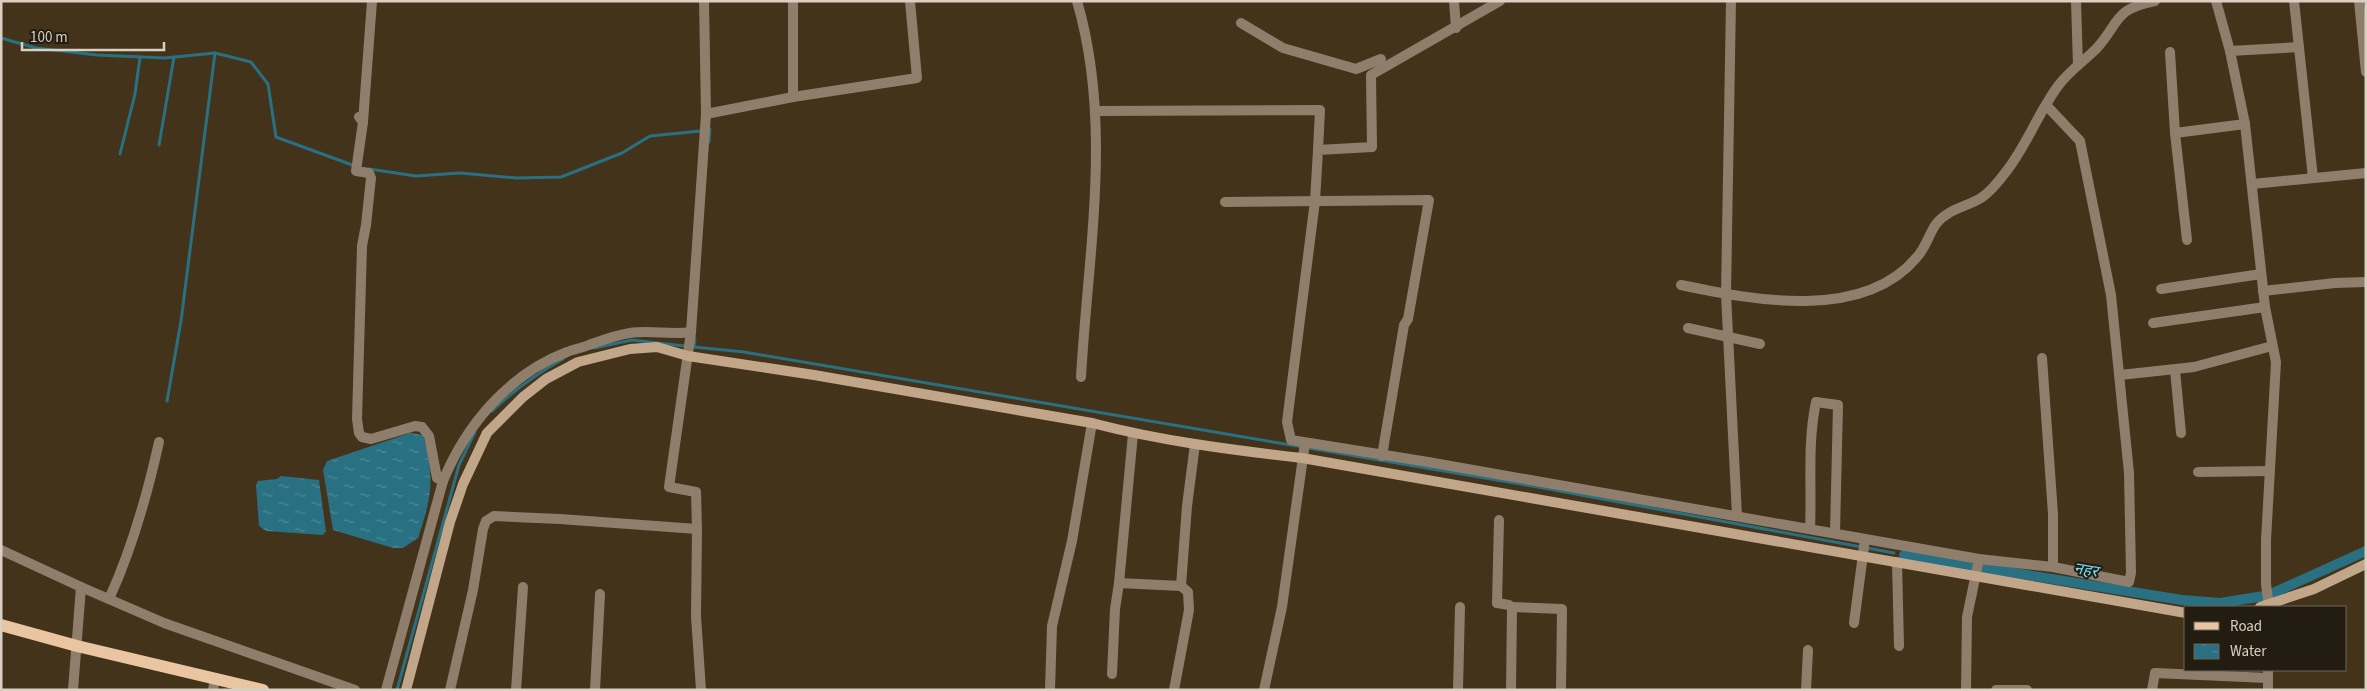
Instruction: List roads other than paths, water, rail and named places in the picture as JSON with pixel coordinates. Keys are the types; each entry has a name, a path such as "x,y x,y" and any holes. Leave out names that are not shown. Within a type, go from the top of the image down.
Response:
{"main road":[{"path":"1,625 214,684 263,690"}],"street":[{"path":"372,1 356,171 369,173 371,178 362,246 363,262 358,331 357,419 359,433 362,437 371,439 415,426 422,427 429,436 434,471 437,478 443,481"},
{"path":"701,690 696,616 696,492 669,487 691,332 706,114 704,1"},
{"path":"792,97 793,1"},
{"path":"706,114 792,97 917,78 910,1"},
{"path":"1077,1 1088,36 1095,111 1097,184 1081,377"},
{"path":"1454,1 1456,28"},
{"path":"1318,150 1372,147 1371,75 1456,28 1500,1"},
{"path":"1731,1 1726,294 1737,516"},
{"path":"2076,1 2078,64"},
{"path":"1681,285 1726,294 1798,302 1851,296 1884,285 1917,258 1936,225 1946,215 1982,197 2006,172 2058,85 2097,48 2116,20 2124,12 2155,1"},
{"path":"2216,1 2230,51 2246,124 2265,307 2276,362 2269,471 2266,606"},
{"path":"2294,1 2314,178"},
{"path":"2359,1 2366,72"},
{"path":"1241,24 1283,48 1356,69 1381,59"},
{"path":"2230,51 2299,47"},
{"path":"2170,52 2175,133 2187,240"},
{"path":"1095,111 1320,110 1314,201 1287,422 1291,440 1979,559 2053,567 2129,582 2131,573 2130,481 2110,296 2080,141 2046,105"},
{"path":"2175,133 2246,124"},
{"path":"2252,184 2366,173"},
{"path":"1225,202 1429,200 1408,319 1404,325 1382,456"},
{"path":"2161,289 2261,274"},
{"path":"2263,291 2335,283 2366,282"},
{"path":"2153,323 2265,307"},
{"path":"1688,328 1760,344"},
{"path":"386,690 443,481 458,450 483,411 496,398 548,361 567,352 631,333 675,334 691,332"},
{"path":"2120,375 2175,370 2272,346"},
{"path":"406,690 450,522 464,484 487,433 523,397 546,378 578,362 630,349 657,347 688,356 824,377 1092,423 1133,434 1195,444 1302,456 2184,614"},
{"path":"2042,358 2053,514 2053,567"},
{"path":"2175,370 2181,433"},
{"path":"1810,530 1810,457 1816,402 1838,405 1835,534"},
{"path":"1050,690 1052,626 1072,541 1092,423"},
{"path":"1112,674 1115,609 1133,434"},
{"path":"109,599 126,562 144,505 159,442"},
{"path":"1264,690 1282,607 1305,443"},
{"path":"1181,586 1187,506 1195,444"},
{"path":"2198,472 2269,471"},
{"path":"450,690 486,521 494,516 697,529"},
{"path":"1499,520 1498,603 1509,605"},
{"path":"1854,623 1866,539"},
{"path":"1,550 164,624 355,690"},
{"path":"1966,690 1967,617 1979,559"},
{"path":"1896,562 1899,646"},
{"path":"2269,606 2314,589 2366,564"},
{"path":"1119,583 1181,586 1188,592 1189,610 1174,690"},
{"path":"516,690 523,586"},
{"path":"73,690 78,646 81,587"},
{"path":"595,690 600,594"},
{"path":"1458,690 1460,606"},
{"path":"1510,690 1512,607 1562,609 1561,690"},
{"path":"1806,690 1808,650"},
{"path":"2152,690 2155,673 2268,674 2268,690"},
{"path":"1996,690 2027,690"}],"water":[{"path":"410,433 423,435 430,476 429,499 418,538 403,548 393,548 333,530 323,470 327,461"},
{"path":"281,476 319,480 326,531 323,535 266,531 259,526 256,485 258,481 277,479"}],"waterway":[{"path":"1,38 36,48 97,55 165,58 215,53 251,62 268,84 276,137 355,166"},
{"path":"167,401 181,321 215,53"},
{"path":"120,154 135,94 140,57"},
{"path":"159,145 174,57"},
{"path":"708,129 710,129 709,142"},
{"path":"369,169 416,176 460,173 517,178 561,177 622,153 650,136 701,131"},
{"path":"695,338 694,347 744,352 1538,487 1894,553"},
{"path":"594,348 632,340 685,346"},
{"path":"492,411 526,383 563,359"},
{"path":"397,690 459,465 475,432"},
{"name":"नहर","path":"2273,593 2366,551"},
{"name":"नहर","path":"1904,555 2182,600 2220,603 2264,596"}]}
